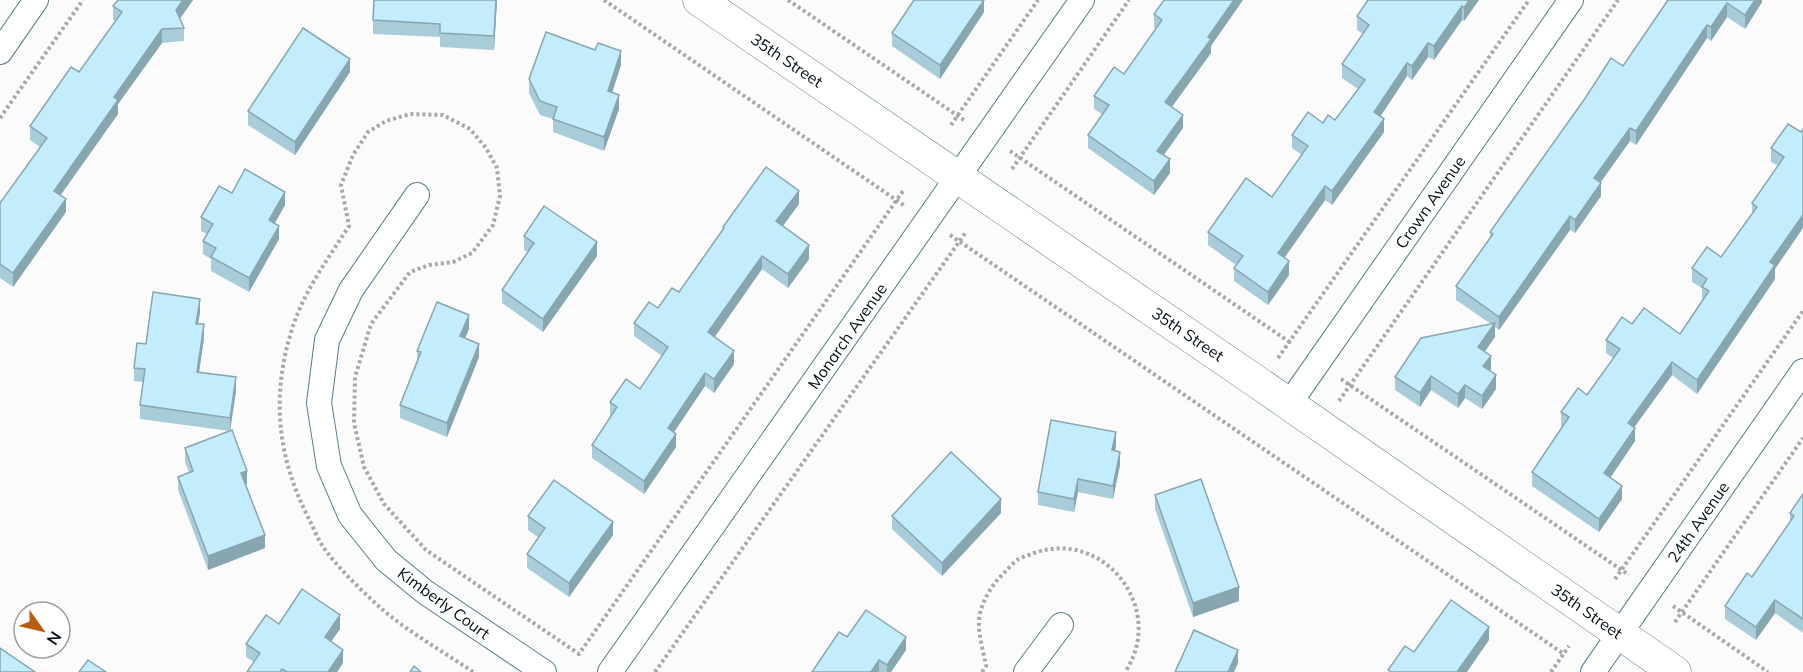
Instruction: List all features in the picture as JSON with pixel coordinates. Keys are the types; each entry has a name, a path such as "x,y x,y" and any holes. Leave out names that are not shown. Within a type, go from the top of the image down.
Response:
{"street":[{"path":"0,52 36,0"},
{"name":"35th Street","path":"699,0 1260,384 1675,672"},
{"name":"Monarch Avenue","path":"610,672 1082,0"},
{"name":"Crown Avenue","path":"1289,404 1571,0"},
{"name":"Kimberly Court","path":"417,195 351,290 327,340 319,403 329,466 350,515 386,560 425,592 544,672"},
{"name":"24th Avenue","path":"1593,672 1803,371"},
{"path":"1026,672 1061,625"}],"path":[{"path":"0,118 83,0"},
{"path":"604,0 906,206"},
{"path":"788,0 967,123"},
{"path":"951,125 1038,0"},
{"path":"1012,169 1130,0"},
{"path":"1260,384 1529,0"},
{"path":"1321,426 1618,0"},
{"path":"473,672 385,611 325,550 286,466 279,410 282,371 292,328 316,276 349,226 341,185 352,155 368,132 386,121 410,114 442,115 470,129 486,148 497,168 500,196 493,225 472,253 453,262 410,272 371,324 355,377 354,423 364,467 384,504 426,550 579,654 903,191"},
{"path":"1009,150 1299,348"},
{"path":"655,672 966,232"},
{"path":"949,234 1564,654"},
{"path":"1615,579 1803,311"},
{"path":"1341,379 1630,575"},
{"path":"1675,622 1803,438"},
{"path":"1672,606 1768,672"},
{"path":"1551,672 1569,646"}],"building":[{"path":"118,0 183,0 176,10 184,28 162,29 114,97 118,100 54,191 66,199 13,273 0,264 0,203 47,138 30,126 71,67 79,72 122,12 113,6"},
{"path":"374,0 496,0 494,36 440,33 440,24 373,20"},
{"path":"914,0 984,0 940,65 892,33"},
{"path":"1164,0 1234,0 1208,37 1211,39 1165,102 1183,115 1157,151 1170,159 1154,181 1088,135 1109,105 1094,96 1114,67 1124,74 1162,20 1154,14"},
{"path":"1368,0 1469,0 1464,8 1462,6 1434,46 1428,43 1412,66 1407,63 1374,112 1384,119 1332,191 1325,186 1278,253 1289,261 1268,292 1234,268 1243,256 1208,232 1246,178 1272,197 1308,146 1292,135 1308,112 1323,123 1328,115 1335,120 1365,80 1342,64 1369,25 1357,16"},
{"path":"1668,0 1755,0 1745,15 1727,3 1711,27 1707,25 1636,131 1630,128 1594,178 1601,183 1575,220 1570,216 1499,317 1456,286 1493,234 1490,232 1611,58 1623,66"},
{"path":"303,28 350,59 295,142 248,111"},
{"path":"546,32 595,50 598,43 621,51 608,91 619,95 604,137 553,119 557,107 540,101 529,79"},
{"path":"1788,124 1801,132 1803,129 1803,215 1770,262 1775,265 1697,380 1672,362 1628,423 1635,428 1604,473 1622,486 1599,519 1532,472 1569,417 1561,412 1578,388 1587,395 1620,349 1606,340 1622,317 1632,324 1644,308 1680,334 1709,291 1702,287 1707,279 1692,268 1707,247 1721,257 1757,207 1752,203 1784,157 1771,148"},
{"path":"766,167 799,191 776,221 809,245 788,274 762,256 708,332 734,351 714,379 705,373 668,428 676,434 644,481 592,445 617,407 610,402 626,379 640,389 668,347 634,323 649,302 658,308 672,288 679,292"},
{"path":"245,169 285,192 269,220 279,226 249,278 211,257 216,248 203,241 213,224 201,217 219,186 232,193"},
{"path":"544,206 597,242 543,319 502,290 534,243 524,236"},
{"path":"153,292 200,299 196,324 204,324 197,372 236,377 230,418 140,405 145,369 134,368 137,343 146,344"},
{"path":"437,302 469,315 460,336 479,344 447,423 400,405 421,352 417,351"},
{"path":"1495,323 1478,347 1491,356 1483,366 1496,375 1482,396 1465,385 1458,394 1431,376 1420,393 1395,377 1421,338"},
{"path":"1051,420 1116,432 1112,450 1120,452 1113,486 1078,479 1074,499 1038,492"},
{"path":"232,430 247,471 241,473 265,535 208,556 178,477 193,471 185,448"},
{"path":"951,452 1001,499 942,563 892,516"},
{"path":"1201,479 1239,587 1193,603 1155,495"},
{"path":"554,480 613,522 569,583 527,554 545,528 528,516"},
{"path":"1803,494 1803,619 1775,600 1756,627 1725,606 1747,573 1752,577 1794,516 1790,513"},
{"path":"302,589 340,615 325,637 343,650 328,672 287,672 282,669 280,672 247,672 260,653 246,644 266,615 279,624"},
{"path":"1451,600 1489,627 1457,672 1391,672 1388,670 1405,646 1414,652"},
{"path":"866,610 906,637 887,665 879,660 871,672 812,672 839,632 847,637"},
{"path":"1194,630 1238,650 1228,672 1175,672"},
{"path":"0,648 12,656 12,660 18,660 35,672 0,672"},
{"path":"88,660 106,672 79,672"},
{"path":"414,666 421,672 410,672"}]}
